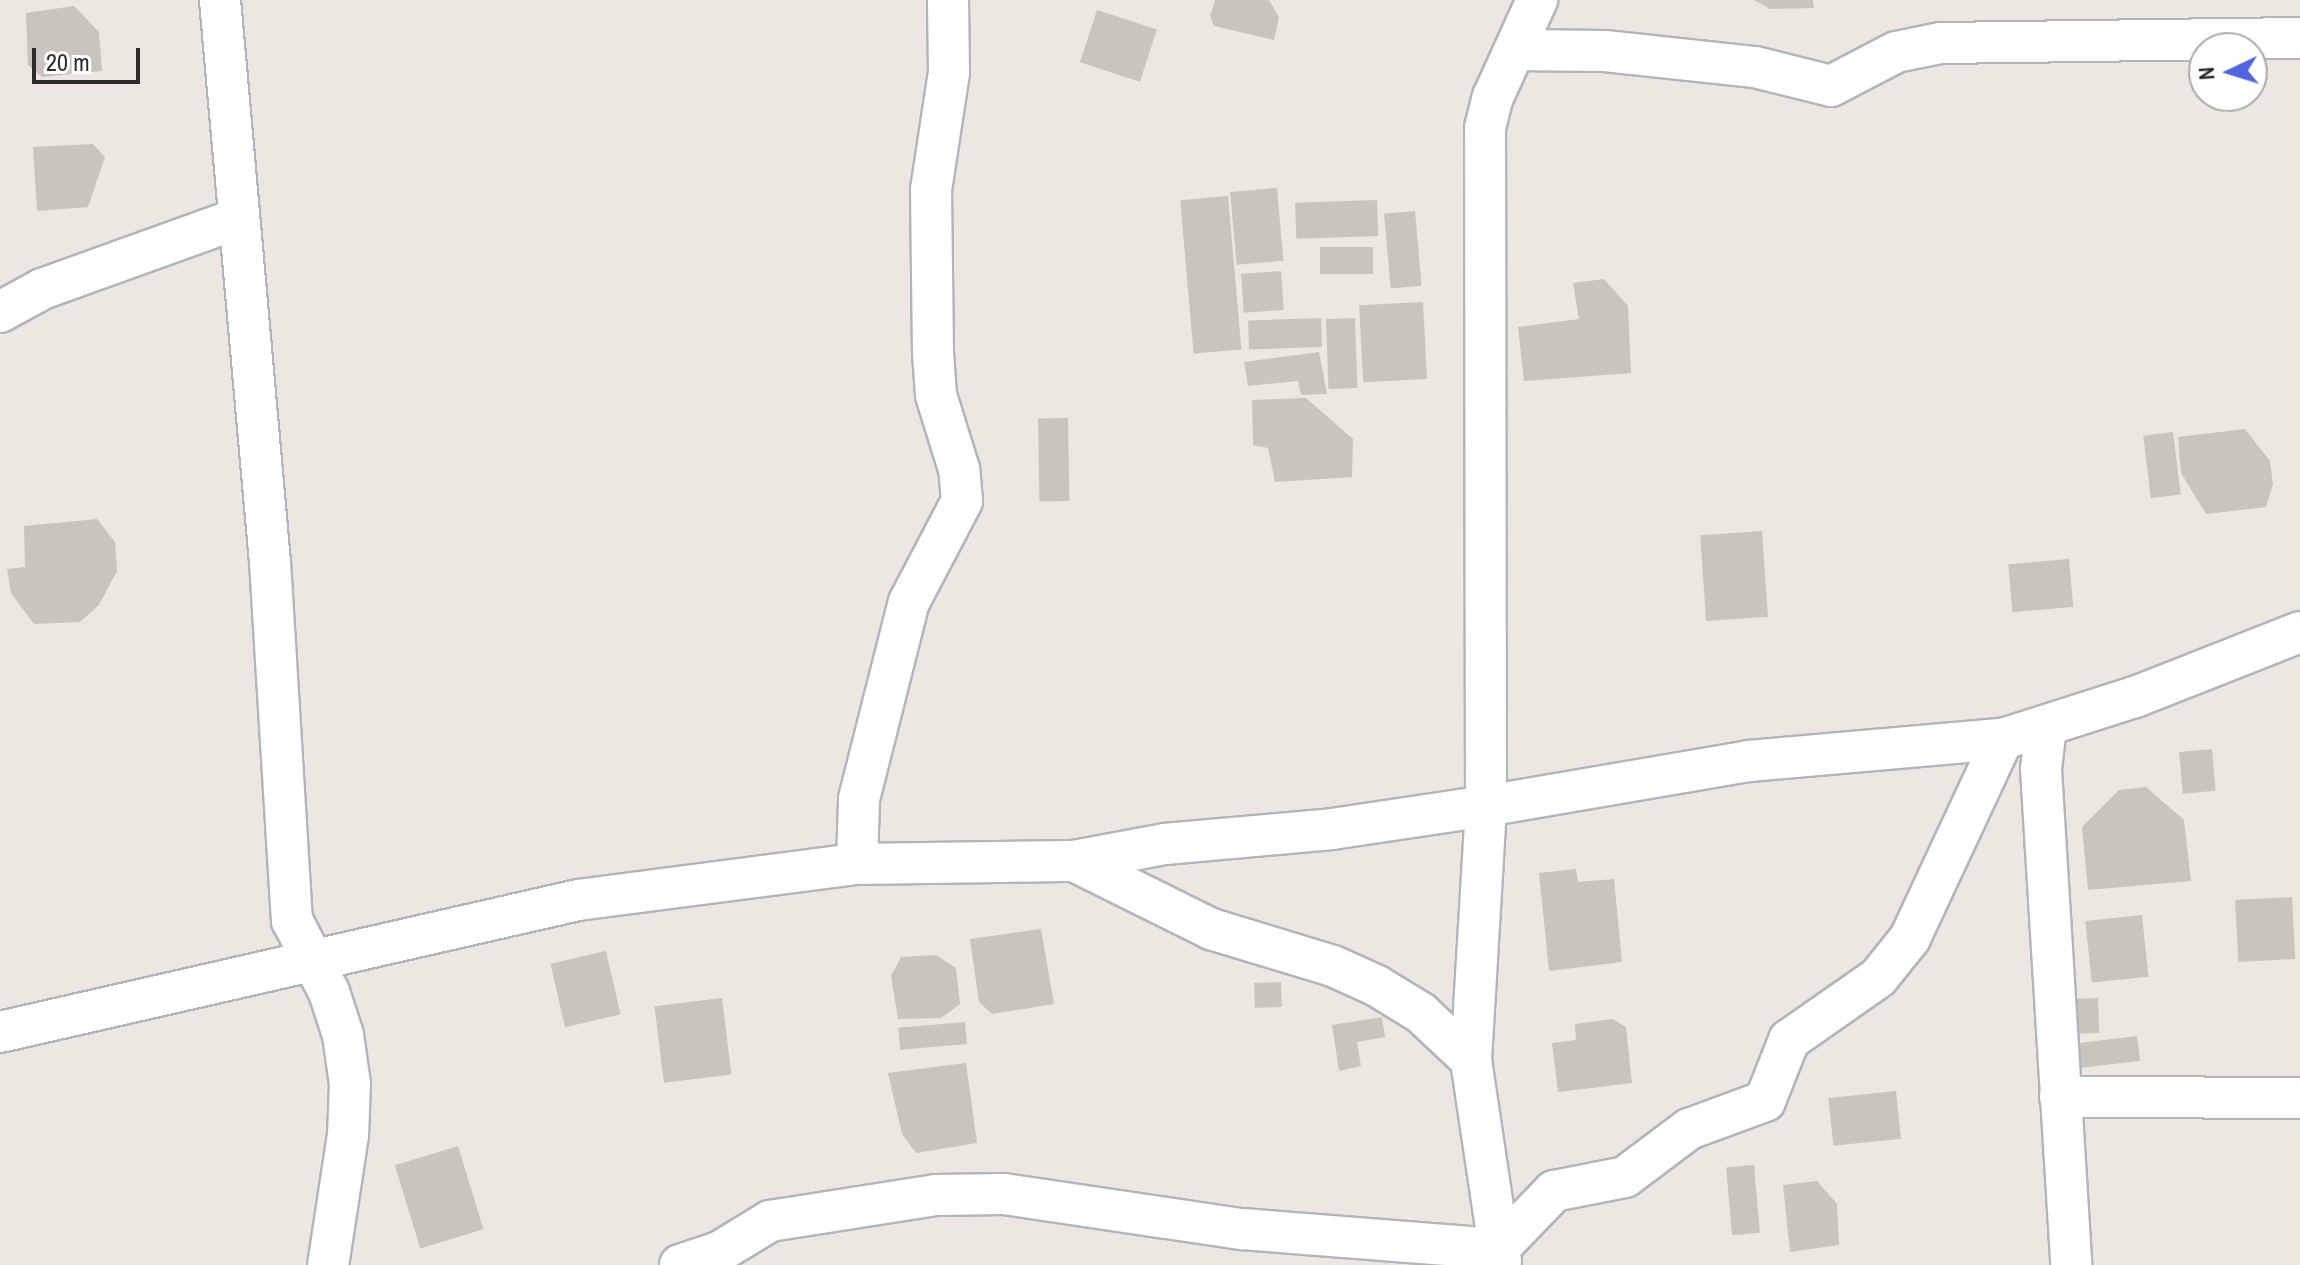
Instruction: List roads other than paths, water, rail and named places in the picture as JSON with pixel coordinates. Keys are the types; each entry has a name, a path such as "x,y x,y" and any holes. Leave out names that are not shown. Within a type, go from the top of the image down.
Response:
{"street":[{"path":"220,0 270,562 292,920 315,962 343,1035 350,1084 348,1135 328,1265"},
{"path":"857,864 859,799 909,602 962,501 959,469 936,395 933,353 931,190 949,72 948,0"},
{"path":"1500,1257 1490,1159 1471,1060 1486,806 1485,128 1493,97 1517,50 1537,0"},
{"path":"1517,50 1605,51 1755,67 1831,86 1896,52 1941,43 2300,38"},
{"path":"0,312 42,289 239,218"},
{"path":"0,1032 578,900 857,864 1074,861 1165,844 1332,829 1749,761 2003,739 2046,727 2300,632"},
{"path":"2046,727 2041,769 2071,1265"},
{"path":"1500,1257 1554,1191 1625,1177 1689,1129 1765,1101 1789,1040 1878,978 1910,938 2003,739"},
{"path":"1074,861 1211,929 1333,966 1377,986 1421,1013 1471,1060"},
{"path":"2060,1097 2300,1098"},
{"path":"680,1265 725,1259 753,1228 782,1219 936,1195 1004,1194 1242,1229 1500,1257"}]}
